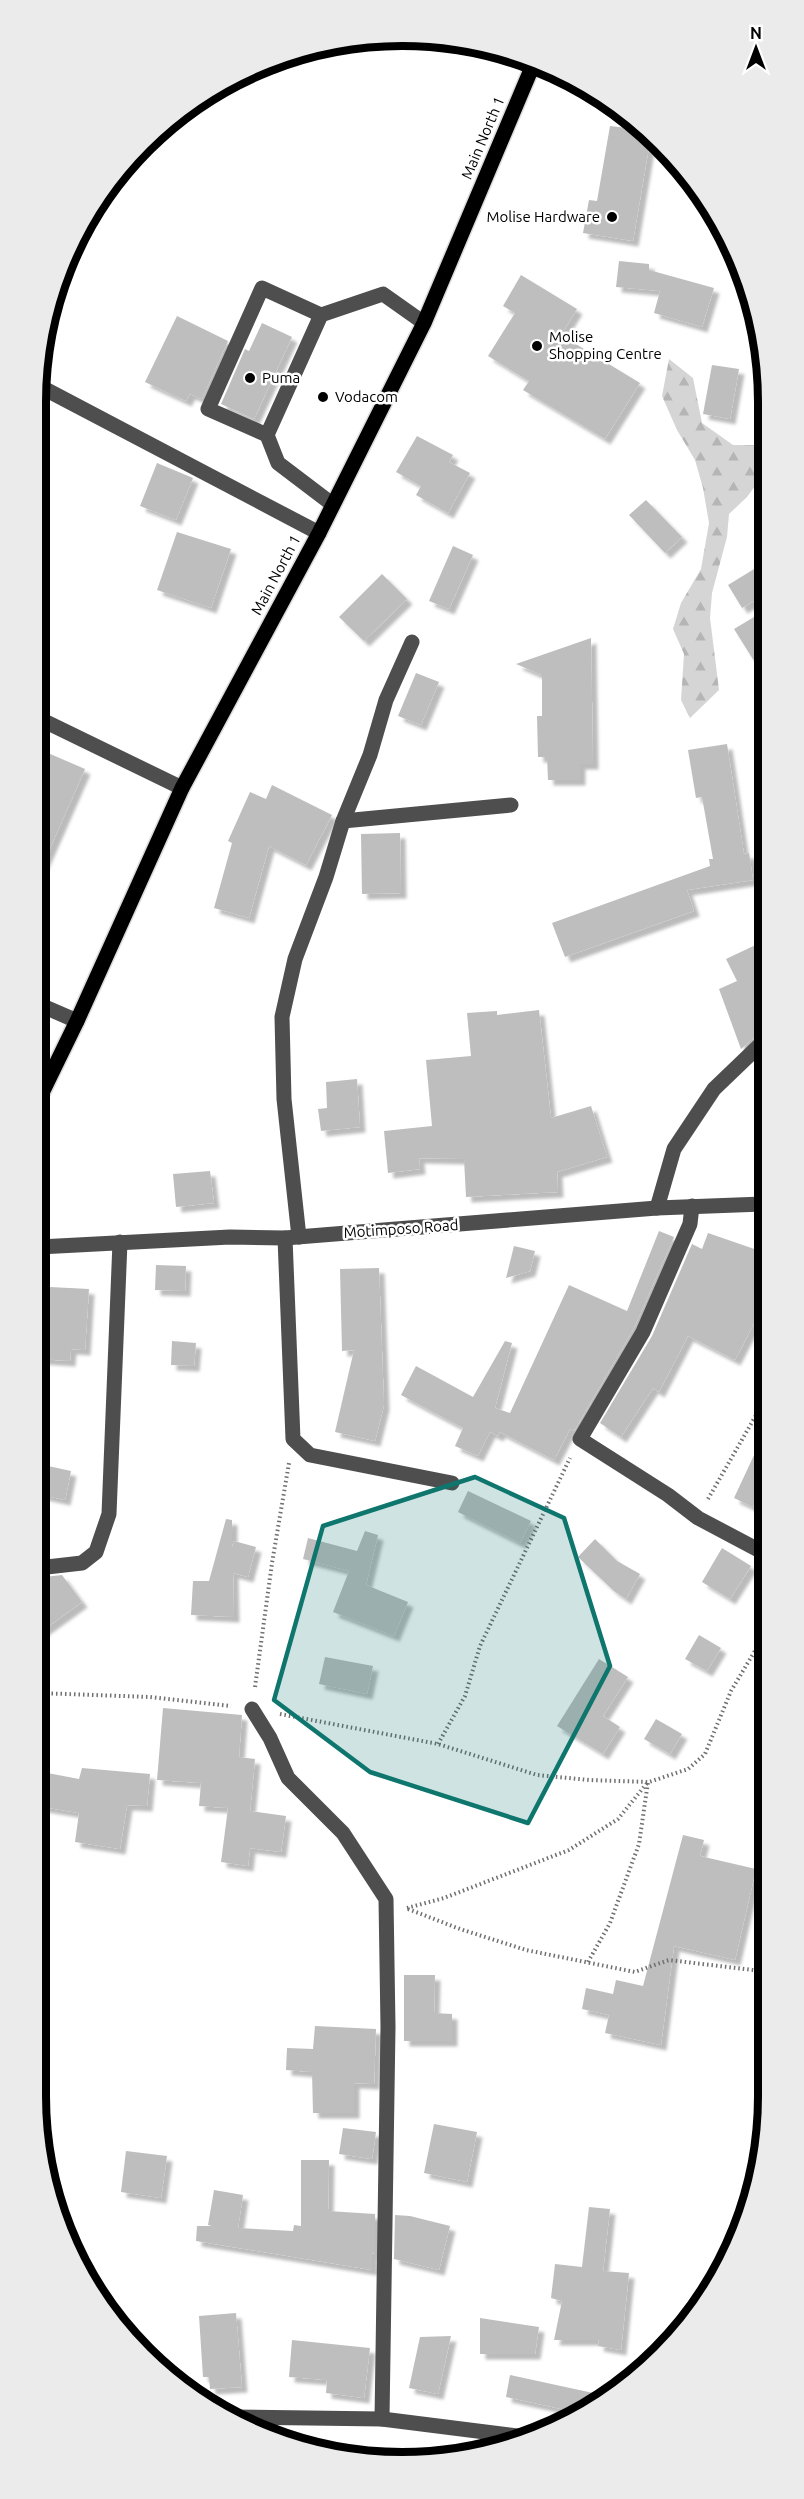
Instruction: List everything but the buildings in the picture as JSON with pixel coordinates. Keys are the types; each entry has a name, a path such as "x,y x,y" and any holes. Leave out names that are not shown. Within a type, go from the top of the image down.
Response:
{"main road":[{"name":"Main North 1","path":"46,1086 78,1021 182,789 319,532 424,323 530,71"}],"street":[{"path":"332,504 278,463 267,435 208,409 262,288 321,315 383,294 424,323"},
{"path":"267,435 321,315"},
{"path":"47,390 319,532"},
{"path":"412,642 386,700 370,755 343,821 326,877 295,959 282,1017 292,1237 293,1439 310,1455 452,1483"},
{"path":"46,722 182,789"},
{"path":"343,821 511,805"},
{"path":"46,1008 78,1021"},
{"path":"657,1208 674,1149 714,1089 758,1047"},
{"name":"Motimposo Road","path":"46,1247 230,1237 292,1237 657,1208 758,1204"},
{"path":"692,1206 690,1224 643,1332 580,1439 668,1495 698,1518 758,1550"},
{"path":"46,1567 82,1563 96,1552 109,1514 120,1242"},
{"path":"252,1709 270,1738 288,1778 343,1833 386,1899 388,2004 382,2419"},
{"path":"248,2417 382,2419 511,2435"}],"path":[{"path":"698,1518 758,1412"},
{"path":"252,1709 270,1573 293,1439"},
{"path":"438,1744 465,1696 480,1646 555,1486 580,1439"},
{"path":"46,1693 150,1697 252,1709 438,1744 537,1775 649,1782 688,1769 705,1754 731,1691 758,1646"},
{"path":"406,1908 444,1898 569,1850 618,1819 649,1782"},
{"path":"588,1962 610,1923 639,1844 649,1782"},
{"path":"386,1899 460,1929 526,1950 635,1972 669,1960 758,1971"}],"highlighted area":[{"path":"475,1477 564,1518 610,1666 528,1823 370,1772 274,1700 323,1526"}],"green space":[{"path":"669,359 693,378 702,423 733,445 758,445 758,482 747,497 729,514 727,537 712,593 710,618 719,690 690,718 681,700 684,654 673,629 681,603 701,569 709,523 695,460 677,430 662,396"}],"place":[{"name":"Molise Hardware","path":"612,217"},
{"name":"Molise Shopping Centre","path":"537,346"},
{"name":"Puma","path":"250,378"},
{"name":"Vodacom","path":"323,397"}]}
